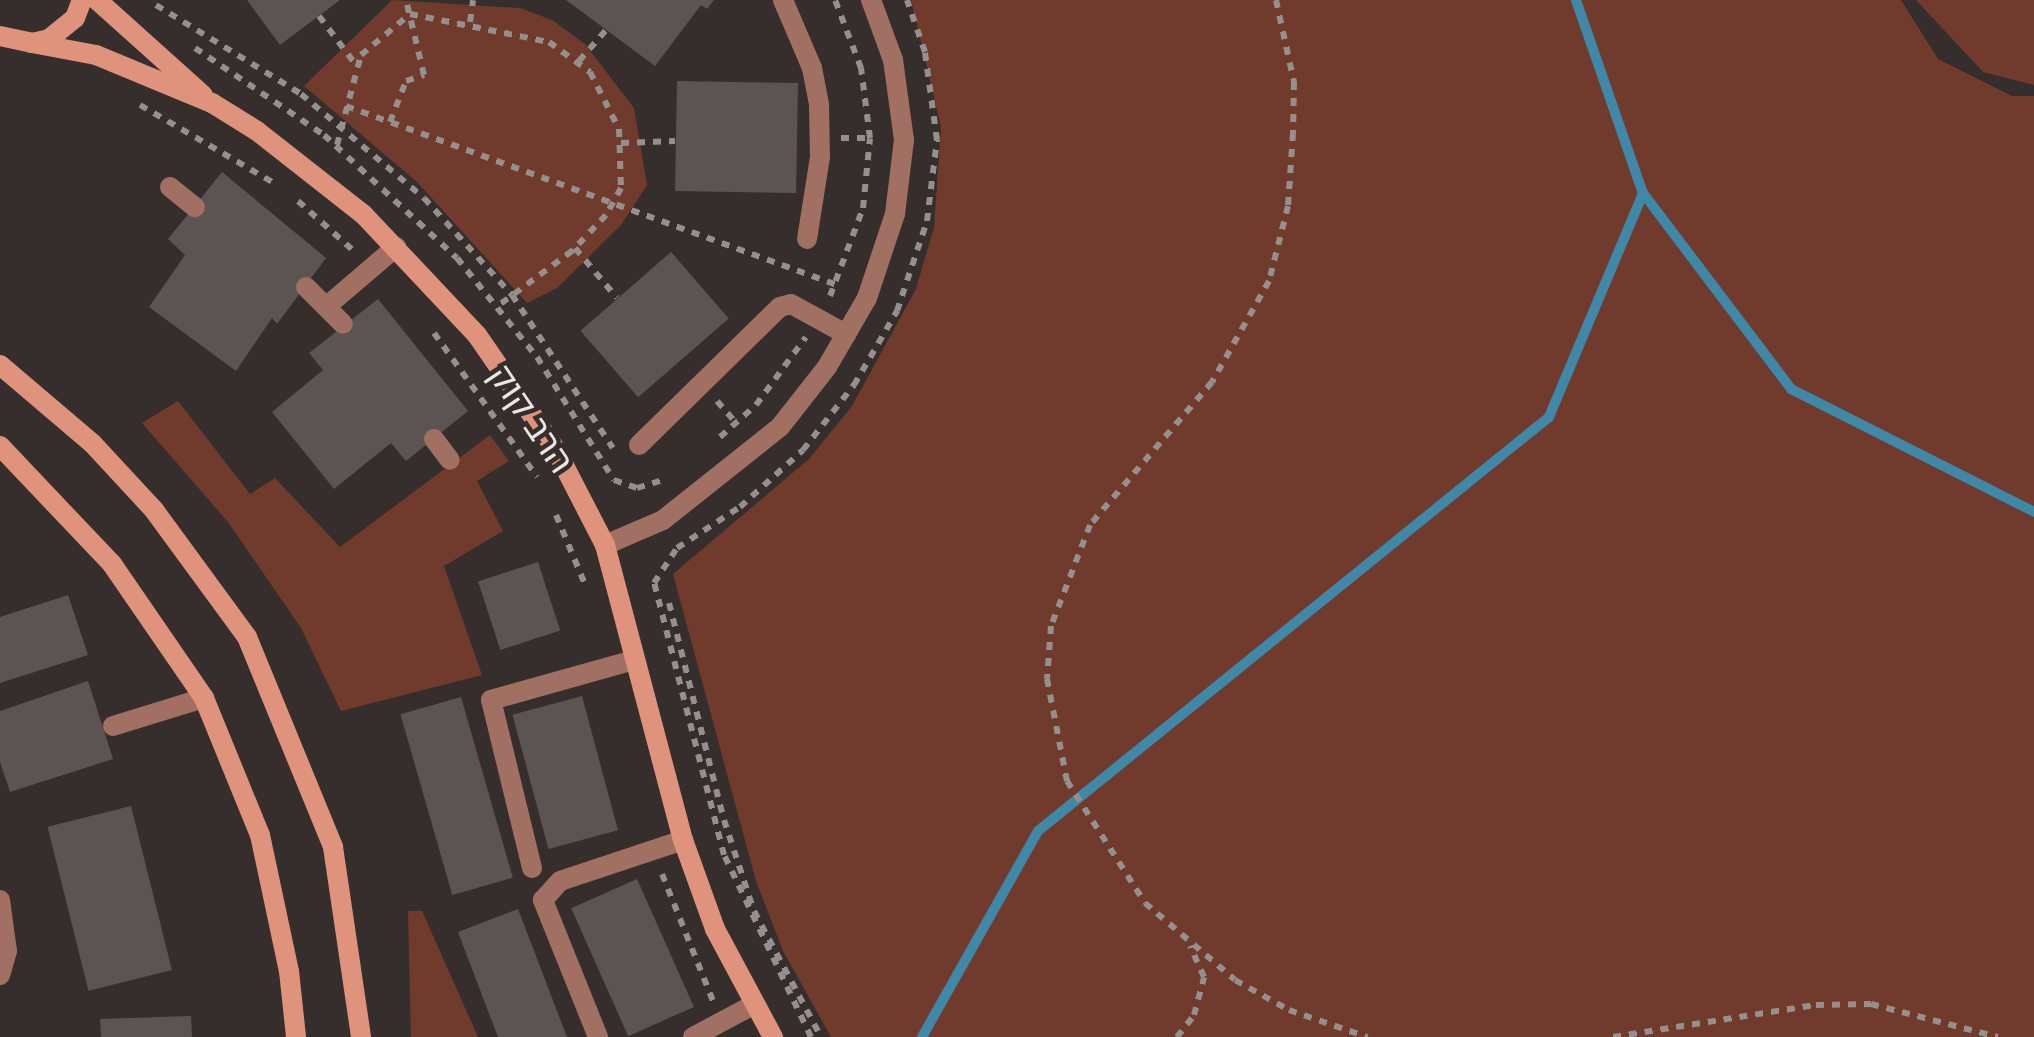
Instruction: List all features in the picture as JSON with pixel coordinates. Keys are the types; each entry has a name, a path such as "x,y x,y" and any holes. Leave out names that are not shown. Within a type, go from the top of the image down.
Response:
{"street":[{"path":"32,43 64,31 82,0"},
{"name":"הרב קוק","path":"98,0 212,103 303,163 396,246 458,310 500,367 582,494 605,545 683,840 715,929 773,1037"},
{"path":"784,0 812,68 819,106 820,157 807,239"},
{"path":"605,545 663,520 719,480 780,427 846,334 885,254 904,140 893,60 871,0"},
{"name":"הרב קוק","path":"0,36 96,55 212,103"},
{"path":"170,187 194,207"},
{"path":"327,306 396,246"},
{"path":"306,287 344,324"},
{"path":"639,446 780,307 790,304 846,334"},
{"path":"0,365 52,406 154,510 246,637 333,846 361,1037"},
{"path":"434,438 450,460"},
{"path":"0,446 112,564 204,698 260,835 286,953 296,1037"},
{"path":"532,868 491,700 634,660"},
{"path":"113,726 204,698"},
{"path":"598,1037 543,900 560,882 683,840"},
{"path":"0,900 7,952 0,974"},
{"path":"693,1037 753,1004"}],"path":[{"path":"390,122 406,81 424,75 406,0"},
{"path":"470,22 473,0"},
{"path":"1276,0 1294,82 1293,133 1288,206 1269,281 1212,382 1090,525 1051,626 1047,679 1067,781 1144,903 1190,944 1288,1010 1367,1037"},
{"name":"הרב קוק","path":"156,5 342,126 424,198 512,294 618,458"},
{"path":"337,145 356,66 376,36 410,14 470,22 549,42 579,61 612,108 622,143 621,188 614,205 574,248 499,305"},
{"path":"319,16 356,66"},
{"path":"579,61 606,30"},
{"path":"130,100 239,158 372,268"},
{"path":"346,106 837,285"},
{"path":"622,143 675,141"},
{"path":"574,248 617,298"},
{"name":"הרב קוק","path":"421,319 544,492"},
{"name":"הרב קוק","path":"552,508 587,590"},
{"path":"676,548 654,583 705,787 747,913 812,1037"},
{"path":"669,603 724,820 754,912 821,1037"},
{"path":"660,848 684,942 722,1021"},
{"path":"1177,1037 1194,1015 1204,977 1190,944"},
{"path":"1614,1037 1816,1005 1871,1004 1998,1037"}],"shaded area":[{"path":"392,0 520,8 552,20 585,44 634,108 647,185 621,225 557,288 527,303 417,182 304,86"},
{"path":"911,0 1901,0 1938,59 2012,96 2034,96 2034,1037 831,1037 783,951 756,881 673,574 809,459 852,406 916,289 934,227 941,127"},
{"path":"1916,0 2034,0 2034,85 1983,72"},
{"path":"178,401 250,494 275,478 340,547 490,435 509,461 477,481 503,531 444,566 482,675 341,711 301,628 228,522 142,423"},
{"path":"408,911 422,911 478,1037 411,1037"}],"building":[{"path":"247,0 340,0 280,45"},
{"path":"566,0 714,0 707,9 701,5 655,66"},
{"path":"677,81 798,83 796,193 675,191"},
{"path":"222,172 326,258 277,324 272,318 236,371 149,307 185,255 168,239"},
{"path":"671,252 729,318 638,397 580,331"},
{"path":"378,299 468,411 406,461 391,443 334,489 272,412 323,370 309,353"},
{"path":"538,562 560,630 500,650 478,581"},
{"path":"68,595 88,655 0,683 0,617"},
{"path":"88,681 113,759 10,792 0,762 0,711"},
{"path":"582,696 618,830 548,849 512,715"},
{"path":"461,697 513,878 452,895 400,714"},
{"path":"131,806 172,970 88,991 48,827"},
{"path":"637,879 694,1007 628,1036 571,908"},
{"path":"518,909 567,1037 498,1037 458,932"},
{"path":"191,1016 192,1037 101,1037 100,1019"}],"waterway":[{"path":"1576,0 1643,193 1791,389 2034,512"},
{"path":"922,1037 1038,831 1549,417 1643,193"}]}
